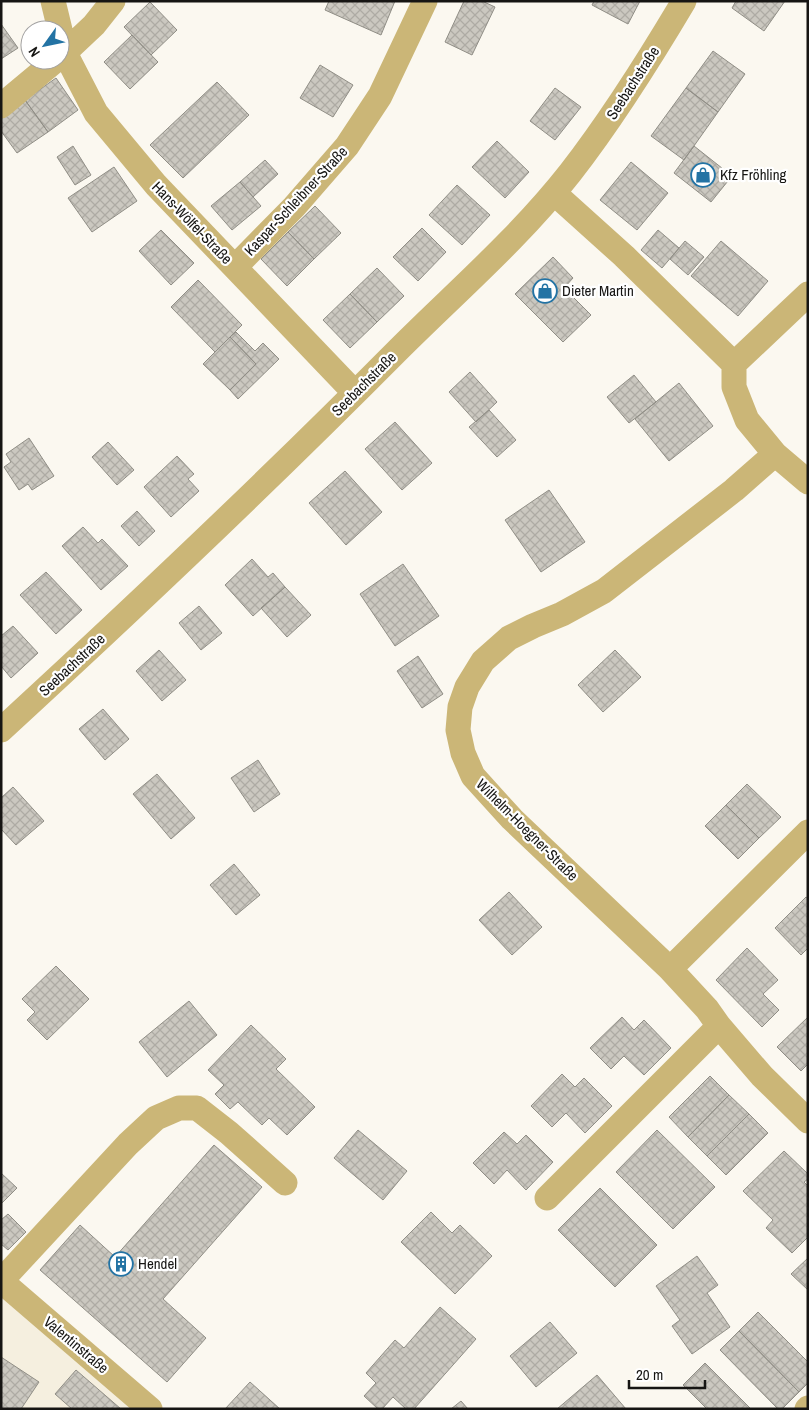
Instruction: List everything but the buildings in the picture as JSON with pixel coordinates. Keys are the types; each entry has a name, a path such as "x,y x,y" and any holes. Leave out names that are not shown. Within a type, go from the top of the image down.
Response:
{"street":[{"name":"Hans-Wölfel-Straße","path":"52,1 55,20"},
{"path":"70,40 94,24 112,1"},
{"name":"Kaspar-Schleibner-Straße","path":"235,267 294,207 347,146 380,96 425,1"},
{"name":"Seebachstraße","path":"1,730 130,612 524,226 554,193 605,125 658,46 684,1"},
{"name":"Hans-Wölfel-Straße","path":"70,65 96,113 156,185 355,393"},
{"path":"1,106 36,70"},
{"path":"554,193 624,256 734,364 734,387 747,420 775,454 808,482"},
{"path":"734,364 808,294"},
{"name":"Wilhelm-Hoegner-Straße","path":"775,454 720,501 604,591 562,614 509,638 483,661 467,687 460,707 458,730 462,753 473,776 512,819 670,969 707,1009 719,1026 762,1076 808,1121"},
{"path":"670,969 808,832"},
{"path":"547,1198 719,1026"},
{"path":"1,1281 128,1144 156,1118 179,1108 197,1108 229,1133 285,1183"},
{"name":"Valentinstraße","path":"1,1281 150,1409"}],"shaded area":[{"path":"1,1295 132,1409 1,1409"}],"place":[{"name":"Kfz Fröhling","path":"703,175"},
{"name":"Dieter Martin","path":"545,291"},
{"name":"Hendel","path":"121,1264"}]}
